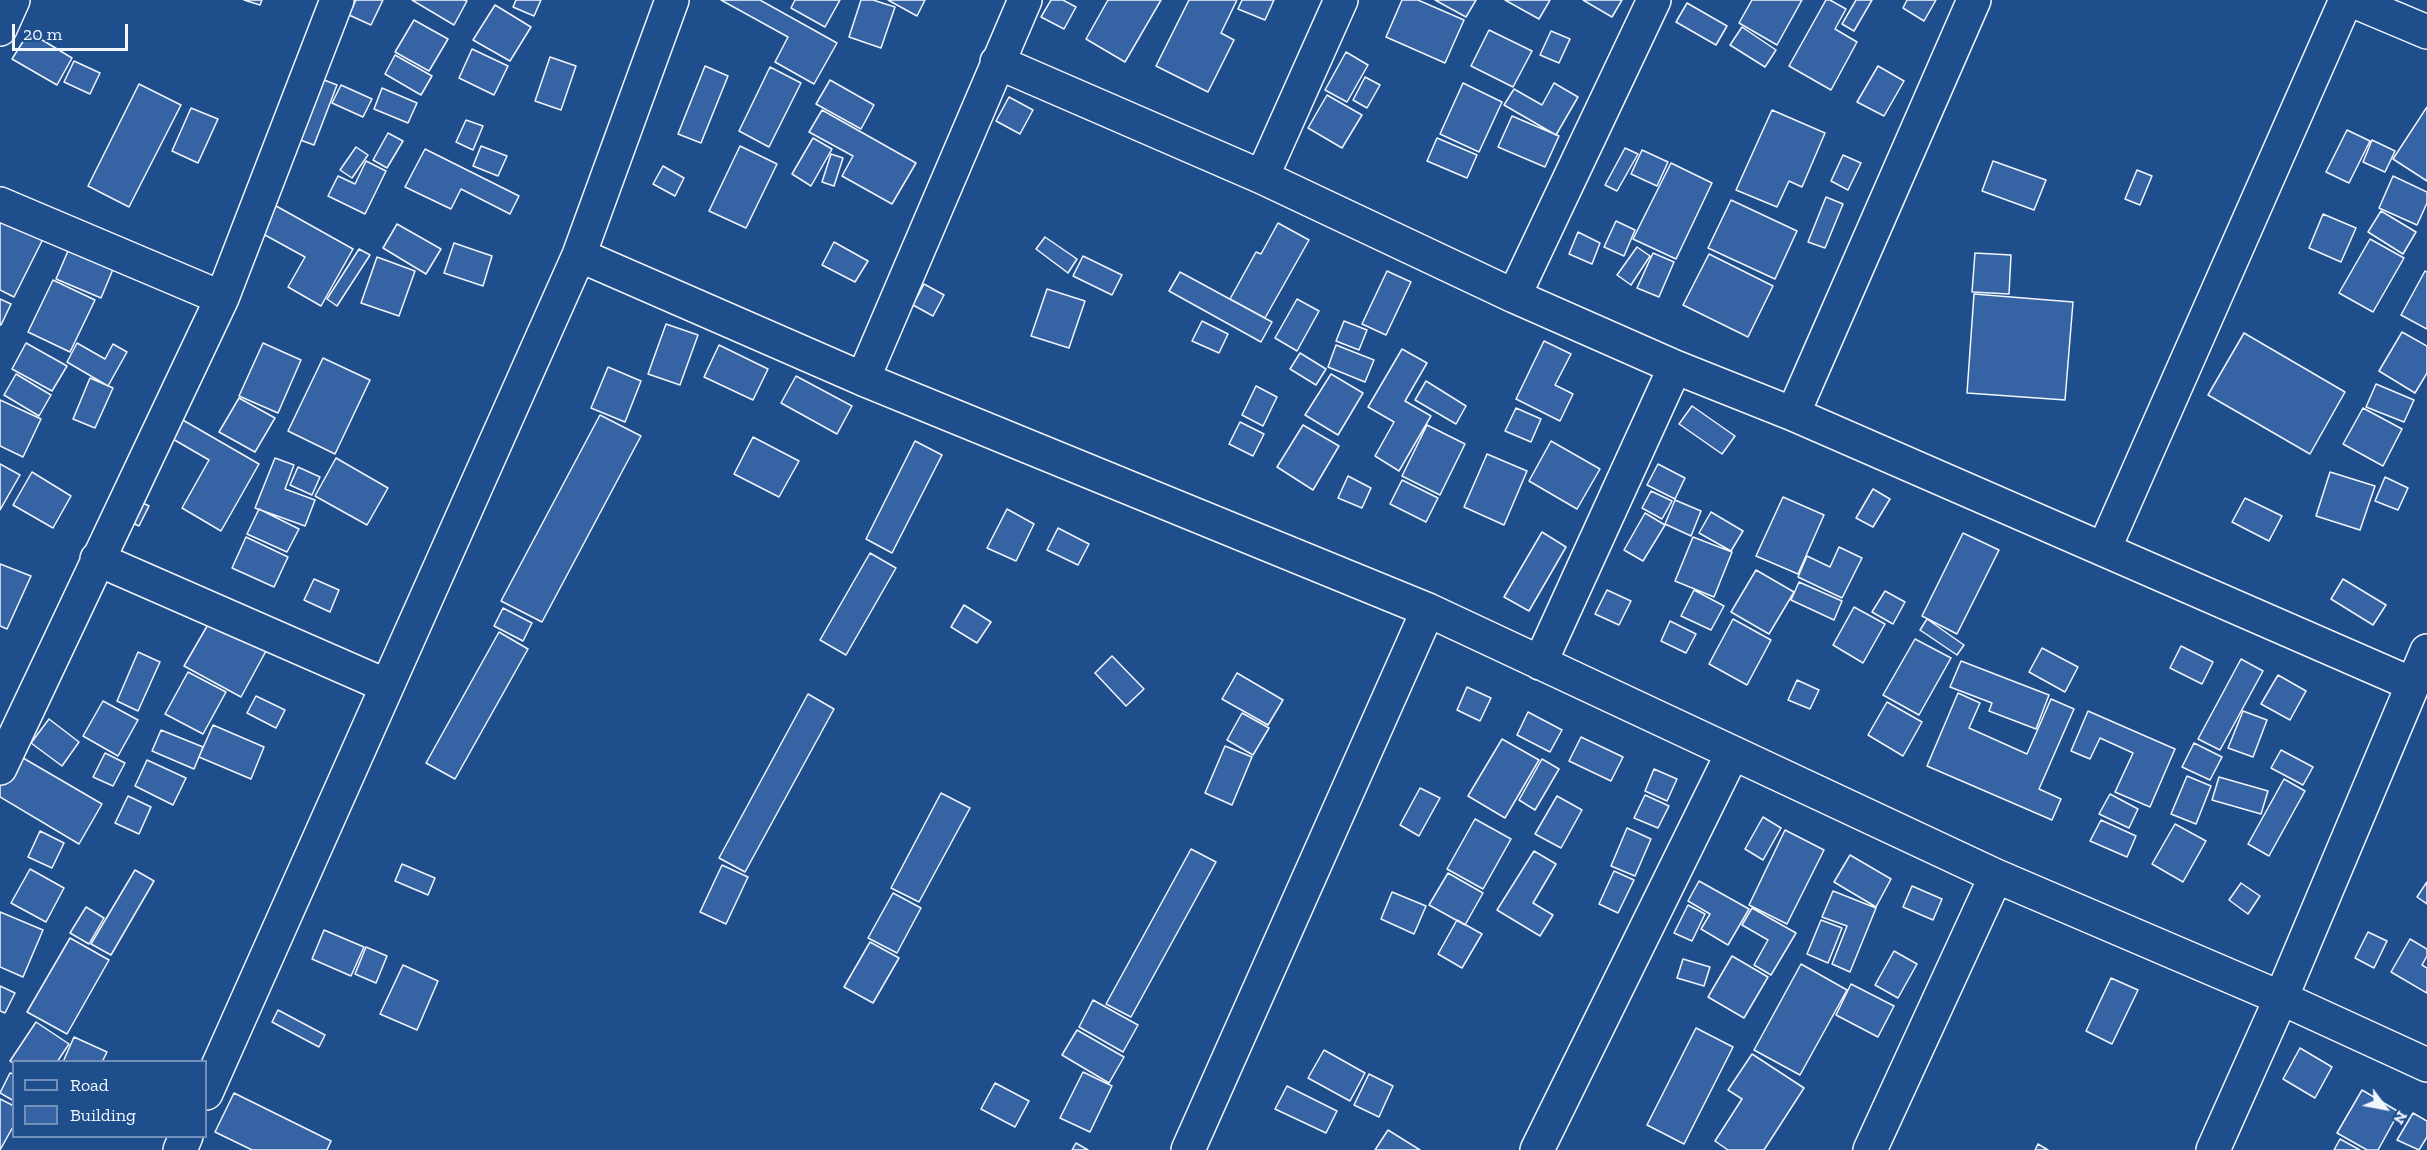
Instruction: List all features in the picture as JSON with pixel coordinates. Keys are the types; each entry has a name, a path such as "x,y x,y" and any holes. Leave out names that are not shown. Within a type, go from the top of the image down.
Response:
{"street":[{"path":"0,29 13,0"},
{"path":"0,768 222,298 337,0"},
{"path":"207,1091 579,255 672,0"},
{"path":"863,379 1025,0"},
{"path":"1262,177 1341,0"},
{"path":"1514,296 1654,0"},
{"path":"1793,414 1974,0"},
{"path":"2104,549 2346,0"},
{"path":"2351,0 2427,32"},
{"path":"997,62 1262,177 1514,296 1675,367 1793,414 2412,684"},
{"path":"0,204 222,298"},
{"path":"579,255 863,379 1428,610 1996,876 2281,998 2427,1065"},
{"path":"1540,663 1675,367"},
{"path":"97,559 387,686"},
{"path":"1188,1150 1428,610"},
{"path":"2213,1150 2281,998 2427,651"},
{"path":"1537,1150 1732,754"},
{"path":"1870,1150 1996,876"}],"building":[{"path":"244,0 262,0 260,5"},
{"path":"356,0 383,0 371,25 349,15"},
{"path":"412,0 464,0 467,1 454,25"},
{"path":"516,0 541,0 534,16 513,7"},
{"path":"721,0 760,0 837,43 814,84 775,62 788,37"},
{"path":"795,0 840,0 825,27 791,8"},
{"path":"861,0 873,0 895,7 881,48 849,37"},
{"path":"888,0 925,0 917,16"},
{"path":"1051,0 1063,0 1076,7 1064,29 1041,17"},
{"path":"1108,0 1161,0 1125,62 1086,39"},
{"path":"1189,0 1237,0 1221,33 1234,40 1208,92 1156,66"},
{"path":"1242,0 1274,0 1265,20 1238,9"},
{"path":"1402,0 1418,0 1464,20 1445,63 1386,37"},
{"path":"1435,0 1476,0 1466,17"},
{"path":"1505,0 1550,0 1539,19"},
{"path":"1583,0 1622,0 1612,17"},
{"path":"1752,0 1802,0 1777,45 1739,23"},
{"path":"1826,0 1846,9 1835,29 1857,42 1831,90 1789,66"},
{"path":"1856,0 1872,0 1854,31 1842,24"},
{"path":"1907,0 1936,0 1924,21 1903,8"},
{"path":"1687,3 1727,26 1716,45 1676,22"},
{"path":"495,5 531,27 510,61 473,40"},
{"path":"414,20 448,39 429,71 395,52"},
{"path":"1742,27 1776,50 1765,67 1730,45"},
{"path":"1489,30 1532,51 1513,87 1471,66"},
{"path":"1551,31 1570,39 1559,63 1540,55"},
{"path":"29,32 72,58 57,85 12,59"},
{"path":"472,49 508,66 494,95 459,78"},
{"path":"1346,52 1368,65 1347,102 1325,90"},
{"path":"395,55 432,76 421,95 385,74"},
{"path":"550,57 576,66 561,110 535,101"},
{"path":"74,61 100,73 90,94 64,82"},
{"path":"705,66 728,76 701,143 678,134"},
{"path":"1878,66 1904,81 1884,116 1857,102"},
{"path":"770,67 801,83 769,147 739,131"},
{"path":"1365,77 1380,85 1367,108 1353,100"},
{"path":"319,78 337,85 314,145 295,138"},
{"path":"830,80 874,105 861,129 816,104"},
{"path":"1463,83 1502,102 1479,152 1440,134"},
{"path":"1554,83 1578,97 1556,135 1504,105 1514,89 1542,105"},
{"path":"139,84 181,105 129,207 88,186"},
{"path":"341,85 372,99 363,117 332,103"},
{"path":"382,88 417,103 408,123 374,109"},
{"path":"1327,95 1362,115 1342,148 1308,128"},
{"path":"1009,97 1033,110 1020,134 996,121"},
{"path":"2427,107 2427,181 2393,159"},
{"path":"191,108 218,119 198,163 172,151"},
{"path":"822,110 916,163 892,204 842,176 853,156 809,132"},
{"path":"1772,110 1825,133 1802,187 1789,181 1777,207 1736,190"},
{"path":"1512,116 1559,136 1545,167 1498,147"},
{"path":"466,120 483,126 473,150 456,142"},
{"path":"2347,130 2370,141 2349,183 2326,172"},
{"path":"388,133 403,141 387,168 373,160"},
{"path":"813,138 832,149 811,186 792,174"},
{"path":"1437,138 1477,155 1467,178 1427,161"},
{"path":"2372,140 2395,151 2385,172 2363,162"},
{"path":"481,146 507,156 498,176 473,166"},
{"path":"740,146 777,164 746,228 709,211"},
{"path":"356,147 368,155 352,178 340,170"},
{"path":"1625,148 1638,154 1617,191 1605,185"},
{"path":"425,149 519,196 510,214 461,189 451,209 405,187"},
{"path":"1642,150 1668,162 1657,186 1631,174"},
{"path":"831,154 843,158 834,186 822,182"},
{"path":"1843,155 1861,163 1848,190 1831,181"},
{"path":"366,161 386,171 365,214 328,196 338,176 355,184"},
{"path":"1993,161 2046,180 2034,210 1982,191"},
{"path":"1671,163 1712,183 1676,259 1633,239"},
{"path":"663,166 684,178 675,196 653,184"},
{"path":"2137,170 2152,176 2140,205 2125,199"},
{"path":"2393,176 2427,192 2427,203 2417,225 2379,208"},
{"path":"1826,197 1843,204 1825,248 1808,242"},
{"path":"1731,200 1797,231 1775,279 1708,248"},
{"path":"269,202 353,249 321,306 288,287 305,257 254,229"},
{"path":"6,211 47,231 14,297 0,290 0,222"},
{"path":"2381,211 2416,232 2403,254 2368,232"},
{"path":"2323,214 2356,228 2341,262 2309,248"},
{"path":"1616,221 1635,230 1624,256 1604,247"},
{"path":"1278,223 1309,240 1265,318 1230,299 1256,252 1261,254"},
{"path":"397,224 441,249 426,274 383,248"},
{"path":"1578,232 1600,243 1592,264 1569,254"},
{"path":"1045,237 1077,259 1068,273 1036,249"},
{"path":"2370,239 2404,258 2373,312 2339,293"},
{"path":"834,242 868,261 855,282 822,265"},
{"path":"454,243 492,256 483,286 444,273"},
{"path":"71,244 116,262 101,298 56,279"},
{"path":"1637,247 1650,256 1631,285 1617,275"},
{"path":"359,249 370,255 337,306 327,299"},
{"path":"1653,253 1674,262 1659,297 1637,288"},
{"path":"1975,253 2011,255 2009,294 1972,292"},
{"path":"1709,254 1773,286 1748,337 1683,305"},
{"path":"1083,256 1122,275 1112,295 1073,276"},
{"path":"377,257 415,271 399,316 361,303"},
{"path":"1387,271 1411,282 1386,335 1362,324"},
{"path":"2425,271 2427,272 2427,329 2401,315"},
{"path":"1180,272 1272,322 1261,342 1169,291"},
{"path":"53,280 95,300 70,352 28,332"},
{"path":"924,284 944,295 933,316 913,305"},
{"path":"1047,289 1085,301 1069,348 1031,336"},
{"path":"1974,294 2073,302 2065,400 1967,393"},
{"path":"0,299 11,304 1,325 0,325"},
{"path":"1297,299 1319,311 1297,351 1275,338"},
{"path":"1202,321 1228,334 1219,353 1192,341"},
{"path":"1344,321 1367,330 1359,350 1336,341"},
{"path":"666,324 698,335 680,385 648,374"},
{"path":"2402,332 2427,346 2427,373 2415,393 2379,371"},
{"path":"2244,333 2345,392 2310,454 2208,395"},
{"path":"1544,341 1571,354 1555,385 1573,394 1560,421 1516,399"},
{"path":"26,343 67,366 52,391 12,369"},
{"path":"77,343 105,359 113,344 127,352 108,386 67,362"},
{"path":"263,343 301,360 278,413 239,396"},
{"path":"719,345 768,369 753,400 704,377"},
{"path":"1336,345 1374,360 1365,382 1328,367"},
{"path":"1402,349 1427,363 1405,401 1431,416 1399,471 1375,456 1394,422 1368,407"},
{"path":"1300,353 1326,369 1316,385 1290,369"},
{"path":"323,358 370,380 335,454 288,431"},
{"path":"608,367 641,381 625,422 591,408"},
{"path":"16,374 51,395 39,416 4,395"},
{"path":"1331,374 1363,393 1338,435 1305,415"},
{"path":"796,376 852,406 837,434 781,403"},
{"path":"90,378 113,388 95,428 73,419"},
{"path":"1426,381 1466,406 1456,424 1415,400"},
{"path":"2376,384 2414,400 2404,422 2366,407"},
{"path":"1256,386 1277,397 1263,426 1242,415"},
{"path":"239,398 275,418 255,452 219,432"},
{"path":"0,400 41,419 23,457 0,446"},
{"path":"1692,406 1735,436 1722,454 1679,424"},
{"path":"1516,408 1541,419 1531,442 1505,431"},
{"path":"2363,408 2402,429 2383,466 2343,444"},
{"path":"169,412 259,464 221,531 182,508 209,460 159,431"},
{"path":"600,415 641,436 542,622 501,601"},
{"path":"1240,422 1264,434 1253,456 1229,444"},
{"path":"1303,425 1339,446 1313,490 1277,467"},
{"path":"1427,425 1465,444 1440,495 1402,476"},
{"path":"753,437 799,461 779,497 734,474"},
{"path":"915,441 942,455 892,553 866,539"},
{"path":"1551,441 1600,469 1577,509 1529,481"},
{"path":"1487,454 1527,471 1504,525 1464,507"},
{"path":"275,458 294,465 285,489 315,500 305,526 255,508"},
{"path":"336,458 388,488 367,525 315,496"},
{"path":"0,464 20,475 0,510"},
{"path":"1658,464 1685,478 1675,499 1647,485"},
{"path":"298,467 320,477 312,495 290,485"},
{"path":"32,472 71,496 53,528 13,505"},
{"path":"2330,472 2375,486 2360,530 2316,516"},
{"path":"1348,476 1371,488 1362,508 1338,498"},
{"path":"2385,477 2408,488 2398,510 2375,501"},
{"path":"1402,480 1438,498 1426,522 1390,504"},
{"path":"1873,489 1890,499 1873,527 1856,518"},
{"path":"1651,491 1672,501 1662,519 1642,508"},
{"path":"127,495 149,506 139,526 117,516"},
{"path":"1783,497 1824,515 1798,574 1756,556"},
{"path":"2245,498 2282,516 2269,541 2232,522"},
{"path":"1675,500 1701,511 1691,536 1665,524"},
{"path":"259,509 299,529 287,552 247,534"},
{"path":"1007,509 1034,524 1016,561 987,548"},
{"path":"1711,512 1743,531 1731,551 1699,533"},
{"path":"1645,513 1665,525 1643,561 1624,550"},
{"path":"1058,528 1089,544 1078,565 1047,550"},
{"path":"1542,532 1566,547 1529,611 1504,597"},
{"path":"1963,533 1999,550 1957,634 1922,616"},
{"path":"246,537 288,557 274,587 232,568"},
{"path":"1693,537 1732,552 1714,597 1675,581"},
{"path":"1839,547 1862,558 1842,598 1798,577 1807,556 1830,567"},
{"path":"870,553 896,568 846,655 820,640"},
{"path":"0,564 31,576 7,629 0,626"},
{"path":"1756,570 1794,592 1769,634 1731,612"},
{"path":"314,579 339,590 330,612 304,600"},
{"path":"2343,579 2386,605 2373,625 2331,599"},
{"path":"1799,582 1842,601 1834,620 1791,600"},
{"path":"1607,590 1631,601 1619,625 1595,614"},
{"path":"1694,590 1724,606 1711,630 1681,616"},
{"path":"1885,591 1905,602 1893,624 1872,612"},
{"path":"964,605 991,622 977,643 951,627"},
{"path":"1854,607 1885,624 1863,663 1833,645"},
{"path":"503,608 532,623 523,641 494,626"},
{"path":"1733,619 1771,640 1747,685 1709,664"},
{"path":"1927,619 1964,645 1957,655 1920,630"},
{"path":"210,621 266,651 241,697 184,666"},
{"path":"1670,621 1696,634 1686,653 1661,641"},
{"path":"499,632 528,649 455,779 426,763"},
{"path":"1915,639 1951,658 1919,715 1883,695"},
{"path":"2181,646 2213,662 2202,684 2170,668"},
{"path":"2042,648 2078,667 2065,692 2029,672"},
{"path":"138,652 160,662 138,711 117,701"},
{"path":"1112,656 1144,689 1126,706 1095,673"},
{"path":"2241,659 2263,671 2220,750 2198,739"},
{"path":"1961,661 2049,695 2036,729 1989,711 1992,703 1950,687"},
{"path":"188,672 226,692 203,734 165,714"},
{"path":"1237,673 1283,700 1268,725 1222,699"},
{"path":"2278,675 2306,691 2290,720 2261,704"},
{"path":"1797,680 1819,690 1810,709 1788,700"},
{"path":"1467,687 1491,698 1480,721 1457,710"},
{"path":"1958,693 1980,703 1969,728 2027,754 2051,699 2074,709 2039,789 2061,799 2052,820 1927,766"},
{"path":"808,694 834,709 745,872 719,858"},
{"path":"256,696 285,710 276,728 247,713"},
{"path":"103,701 138,720 118,756 83,736"},
{"path":"1887,702 1922,722 1903,756 1868,735"},
{"path":"2088,711 2175,749 2150,807 2115,792 2133,753 2100,738 2090,759 2071,751"},
{"path":"2243,711 2267,720 2253,757 2228,748"},
{"path":"1528,712 1562,730 1550,752 1517,735"},
{"path":"1242,713 1269,728 1253,755 1227,740"},
{"path":"49,719 79,742 62,766 31,743"},
{"path":"213,725 264,747 251,779 199,757"},
{"path":"161,730 203,747 194,769 152,751"},
{"path":"1581,737 1623,757 1611,781 1569,761"},
{"path":"1502,739 1539,760 1505,818 1468,796"},
{"path":"2194,743 2222,757 2210,780 2182,767"},
{"path":"1225,746 1252,757 1232,805 1205,793"},
{"path":"2281,750 2313,767 2303,785 2271,768"},
{"path":"105,753 125,763 113,786 93,777"},
{"path":"18,755 102,804 79,844 0,797 0,786"},
{"path":"1542,759 1559,769 1535,810 1519,800"},
{"path":"147,760 186,778 173,805 135,786"},
{"path":"1654,769 1677,779 1667,801 1645,791"},
{"path":"2187,776 2211,786 2196,824 2171,814"},
{"path":"2219,777 2268,791 2261,814 2212,800"},
{"path":"2284,779 2305,791 2269,856 2248,844"},
{"path":"1420,788 1440,798 1419,836 1400,825"},
{"path":"941,793 970,808 919,902 891,888"},
{"path":"2110,794 2138,809 2129,828 2099,814"},
{"path":"1645,795 1669,806 1658,828 1634,818"},
{"path":"128,796 151,807 139,834 115,823"},
{"path":"1557,796 1582,810 1561,848 1535,834"},
{"path":"1763,817 1781,828 1763,860 1745,849"},
{"path":"1475,819 1511,839 1483,889 1447,869"},
{"path":"2101,820 2136,836 2127,857 2090,841"},
{"path":"2175,824 2206,841 2183,882 2152,864"},
{"path":"1627,828 1651,839 1635,876 1611,866"},
{"path":"1785,830 1824,850 1787,924 1749,905"},
{"path":"40,831 64,843 52,868 28,857"},
{"path":"1191,849 1216,862 1131,1017 1106,1004"},
{"path":"1534,851 1556,864 1533,903 1553,915 1540,936 1497,910"},
{"path":"1850,855 1891,879 1876,907 1834,882"},
{"path":"402,864 435,878 428,895 395,881"},
{"path":"722,865 748,877 726,924 700,912"},
{"path":"30,869 64,888 46,922 11,903"},
{"path":"135,870 154,881 111,955 91,944"},
{"path":"1614,871 1634,880 1618,913 1599,904"},
{"path":"1448,873 1483,893 1465,925 1429,905"},
{"path":"1699,881 1749,909 1728,945 1701,929 1710,914 1688,901"},
{"path":"2427,882 2427,904 2417,897"},
{"path":"2241,883 2260,896 2248,914 2229,900"},
{"path":"1912,886 1942,899 1933,920 1903,907"},
{"path":"1833,891 1876,908 1850,972 1832,964 1847,926 1822,917"},
{"path":"1392,892 1426,906 1414,934 1381,919"},
{"path":"893,893 921,908 897,953 868,938"},
{"path":"1688,905 1705,914 1692,941 1674,933"},
{"path":"86,907 104,918 89,944 70,933"},
{"path":"1752,908 1796,933 1771,975 1754,965 1768,940 1742,925"},
{"path":"0,912 43,930 23,977 0,967"},
{"path":"1457,920 1482,934 1462,968 1438,954"},
{"path":"1821,920 1842,928 1828,963 1807,954"},
{"path":"324,930 364,947 351,976 312,959"},
{"path":"2368,932 2387,941 2374,968 2355,958"},
{"path":"70,938 109,960 67,1034 27,1012"},
{"path":"2410,939 2427,949 2427,956 2422,965 2427,968 2427,993 2391,972"},
{"path":"870,942 899,958 873,1003 844,987"},
{"path":"366,947 387,956 376,983 355,974"},
{"path":"1894,951 1917,964 1898,998 1875,985"},
{"path":"1732,956 1768,977 1744,1018 1708,997"},
{"path":"1683,959 1710,967 1704,986 1677,978"},
{"path":"1801,964 1847,990 1800,1075 1754,1050"},
{"path":"403,965 438,981 417,1030 380,1014"},
{"path":"2111,978 2138,990 2112,1044 2086,1031"},
{"path":"1851,984 1894,1006 1878,1037 1836,1015"},
{"path":"0,986 15,993 5,1013 0,1011"},
{"path":"1093,1000 1138,1025 1123,1052 1079,1027"},
{"path":"278,1010 325,1035 319,1047 272,1022"},
{"path":"36,1022 69,1044 58,1060 10,1061"},
{"path":"1696,1028 1733,1047 1684,1144 1647,1125"},
{"path":"1077,1030 1124,1057 1109,1083 1062,1055"},
{"path":"74,1037 107,1052 103,1060 64,1060"},
{"path":"2300,1048 2332,1067 2315,1098 2283,1079"},
{"path":"1324,1050 1365,1073 1350,1101 1308,1078"},
{"path":"1752,1054 1804,1088 1764,1150 1728,1150 1715,1141 1742,1099 1728,1090"},
{"path":"1083,1072 1112,1086 1090,1132 1060,1118"},
{"path":"10,1073 12,1074 12,1100 0,1093"},
{"path":"1369,1074 1393,1086 1379,1117 1354,1105"},
{"path":"995,1083 1029,1101 1015,1127 981,1109"},
{"path":"1287,1086 1337,1111 1326,1133 1275,1109"},
{"path":"2362,1090 2399,1112 2378,1150 2367,1150 2337,1133"},
{"path":"234,1093 331,1141 327,1150 252,1150 215,1132"},
{"path":"0,1099 12,1105 12,1129 0,1150"},
{"path":"2413,1113 2427,1121 2427,1137 2419,1150 2397,1140"},
{"path":"1388,1130 1420,1150 1375,1150"},
{"path":"2340,1139 2360,1150 2334,1150"},
{"path":"1076,1143 1088,1150 1072,1150"},
{"path":"2038,1144 2048,1150 2035,1150"}]}
